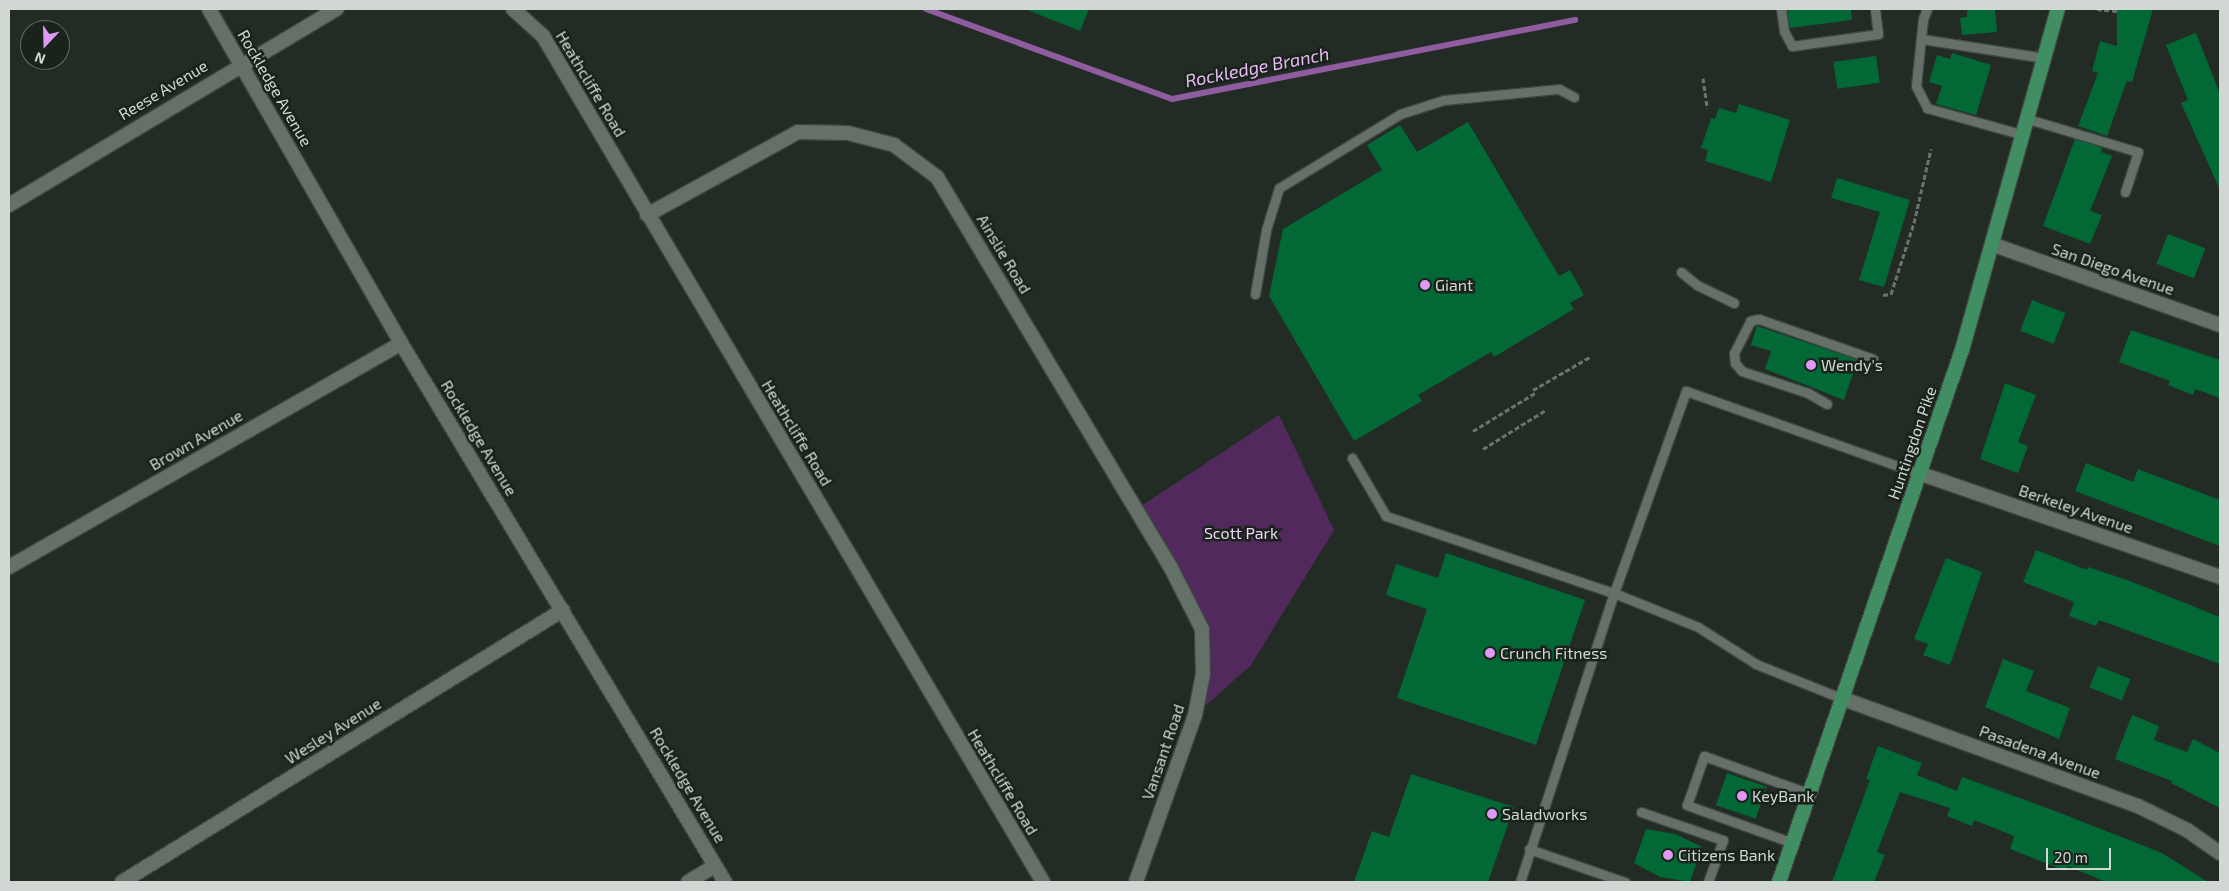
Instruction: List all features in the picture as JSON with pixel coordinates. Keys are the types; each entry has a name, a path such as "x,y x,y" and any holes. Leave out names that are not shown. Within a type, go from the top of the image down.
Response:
{"main road":[{"name":"Huntingdon Pike","path":"1779,882 1841,698 1920,474 1994,245 2058,9"}],"street":[{"name":"Rockledge Avenue","path":"209,9 401,343 725,882"},
{"name":"Reese Avenue","path":"9,205 242,64 337,9"},
{"name":"Heathcliffe Road","path":"513,9 543,36 1043,882"},
{"name":"Ainslie Road","path":"648,215 798,132 848,133 894,145 937,177 1170,566 1202,629"},
{"name":"San Diego Avenue","path":"1994,245 2220,325"},
{"name":"Brown Avenue","path":"9,567 401,343"},
{"name":"Berkeley Avenue","path":"1920,474 2220,577"},
{"name":"Wesley Avenue","path":"122,882 563,610"},
{"name":"Vansant Road","path":"1136,882 1195,715 1203,674 1202,629"},
{"name":"Pasadena Avenue","path":"1841,698 2138,806 2187,830 2220,853"},
{"path":"688,882 715,866"}],"lane":[{"path":"1781,9 1784,31 1792,46 1878,34 1875,9"},
{"path":"1928,9 1916,86 1927,108 2024,135"},
{"path":"1922,39 2045,58"},
{"path":"1255,294 1266,230 1279,188 1287,183 1400,114 1444,100 1559,89 1574,97"},
{"path":"2028,119 2138,152 2125,192"},
{"path":"1681,272 1697,285 1734,303"},
{"path":"1827,404 1808,394 1742,371 1735,363 1734,353 1750,321 1759,319 1873,359"},
{"path":"1520,882 1529,849 1614,593 1686,391 1920,474"},
{"path":"1352,458 1386,516 1614,593 1698,627 1756,664 1841,698"},
{"path":"1793,842 1687,805 1704,756 1810,794"},
{"path":"1641,812 1723,840 1708,882"},
{"path":"1529,849 1626,882"}],"path":[{"path":"2097,9 2117,11"},
{"path":"1703,78 1707,108"},
{"path":"1883,295 1891,294 1914,223 1931,149"},
{"path":"1473,431 1590,357"},
{"path":"1483,448 1546,410"}],"green space":[{"name":"Scott Park","path":"1279,415 1334,530 1251,665 1195,715 1202,629 1135,510"}],"building":[{"path":"1025,9 1089,9 1080,31"},
{"path":"1787,9 1851,9 1852,20 1790,28"},
{"path":"1967,9 1995,9 1997,32 1962,35 1960,18 1967,17"},
{"path":"2117,9 2153,9 2132,82 2127,81 2107,136 2078,126 2098,73 2092,71 2100,41 2117,46"},
{"path":"2196,33 2220,94 2220,190 2181,103 2188,100 2166,45"},
{"path":"1952,53 1991,65 1976,115 1936,104 1942,86 1929,82 1937,55 1950,59"},
{"path":"1876,56 1880,83 1837,89 1833,62"},
{"path":"1739,104 1790,120 1771,182 1705,161 1708,150 1701,148 1711,118 1715,119 1719,108 1736,113"},
{"name":"Giant","path":"1468,122 1559,276 1570,270 1584,295 1570,303 1574,309 1494,357 1491,352 1418,395 1422,401 1354,441 1269,296 1283,229 1382,170 1367,145 1400,125 1417,152"},
{"path":"2075,139 2103,148 2101,152 2112,156 2090,211 2102,215 2090,244 2043,226"},
{"path":"1837,178 1910,200 1884,287 1859,280 1880,212 1831,198"},
{"path":"2168,234 2205,248 2194,278 2157,264"},
{"path":"2032,300 2066,313 2054,344 2020,331"},
{"name":"Wendy's","path":"1757,326 1858,360 1844,400 1765,369 1771,351 1751,345"},
{"path":"2131,330 2220,360 2220,398 2195,389 2193,395 2168,385 2170,381 2119,362"},
{"path":"2005,383 2036,395 2018,442 2028,446 2018,473 1980,459"},
{"path":"2086,463 2133,482 2138,469 2220,500 2220,546 2075,491"},
{"path":"2036,550 2087,570 2088,567 2130,581 2220,617 2220,664 2099,620 2096,626 2069,616 2074,602 2023,582"},
{"name":"Crunch Fitness","path":"1446,553 1585,600 1536,745 1397,698 1427,609 1386,595 1396,564 1438,578"},
{"path":"1946,558 1982,572 1950,665 1923,655 1928,644 1914,639"},
{"path":"2003,659 2034,671 2026,691 2070,708 2059,739 1985,707"},
{"path":"2098,666 2130,679 2122,700 2089,687"},
{"path":"2132,715 2159,726 2154,740 2187,752 2193,739 2220,753 2220,808 2171,783 2172,781 2115,759"},
{"path":"1878,746 1922,763 1917,775 1957,791 1962,777 2050,809 2162,853 2208,882 2106,882 2068,866 2066,871 2010,849 2014,836 1974,820 1972,826 1947,816 1950,808 1900,792 1877,852 1885,855 1874,882 1832,882 1870,780 1866,779"},
{"name":"KeyBank","path":"1727,773 1767,787 1756,819 1716,805"},
{"path":"1411,774 1514,807 1488,882 1354,882 1372,831 1389,837"},
{"name":"Citizens Bank","path":"1646,829 1675,834 1702,847 1690,882 1660,877 1634,863"}],"waterway":[{"name":"Rockledge Branch","path":"926,9 1172,99 1575,20"}],"place":[{"name":"Giant","path":"1425,285"},
{"name":"Wendy's","path":"1811,365"},
{"name":"Crunch Fitness","path":"1490,653"},
{"name":"KeyBank","path":"1742,796"},
{"name":"Saladworks","path":"1492,814"},
{"name":"Citizens Bank","path":"1668,855"}]}
